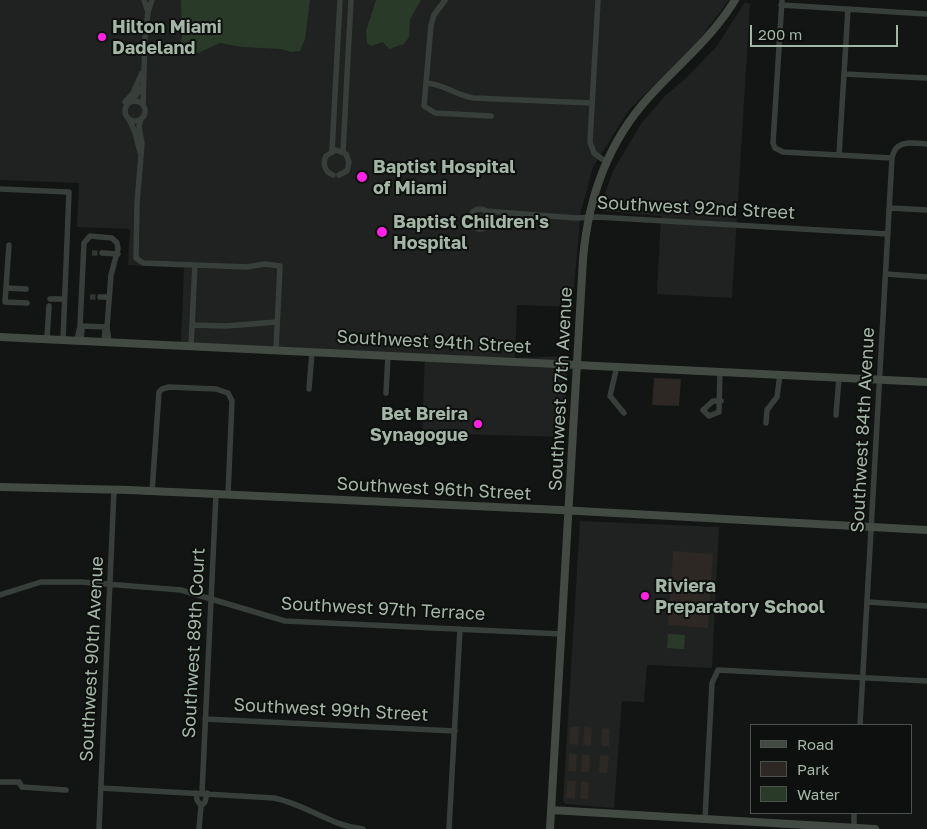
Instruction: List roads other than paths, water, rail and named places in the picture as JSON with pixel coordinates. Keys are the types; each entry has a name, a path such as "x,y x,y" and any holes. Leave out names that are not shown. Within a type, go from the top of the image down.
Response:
{"street":[{"path":"144,0 148,12"},
{"path":"152,0 148,12 142,87 145,113 139,126 142,144 135,253 138,261 143,263 247,267 265,264 280,266 276,350"},
{"path":"332,151 340,0"},
{"path":"342,152 332,151 326,156 324,163 326,171 336,175 347,171 349,162 342,152 351,0"},
{"path":"445,0 434,15 430,25 424,106 429,111 491,116"},
{"path":"598,0 590,144 596,156 606,162"},
{"name":"Southwest 87th Avenue","path":"550,829 584,248 588,218 606,162 636,113 703,44 735,0"},
{"path":"927,14 782,3 773,143 775,148 783,152 892,158 895,148 905,143 927,144"},
{"path":"840,155 848,9"},
{"path":"125,102 133,94 143,71"},
{"path":"844,74 927,78"},
{"path":"426,83 441,85 458,95 473,98 592,103"},
{"path":"140,152 135,132 125,110 142,87"},
{"path":"132,101 143,105"},
{"path":"129,119 135,121 141,119"},
{"name":"Southwest 84th Avenue","path":"860,724 892,158"},
{"path":"0,189 69,192 62,340"},
{"path":"890,208 927,210"},
{"path":"478,210 485,211 490,219 487,225 482,228 476,228 470,218 478,210"},
{"name":"Southwest 92nd Street","path":"485,211 502,214 888,234"},
{"name":"Southwest 92nd Street","path":"490,219 502,214"},
{"path":"79,340 82,329 80,326 83,252 86,239 99,235 114,239 118,246 118,254 112,268 106,342"},
{"path":"9,244 5,302 28,303"},
{"path":"83,252 92,252"},
{"path":"102,253 118,254"},
{"path":"0,262 8,262"},
{"path":"191,346 195,265"},
{"path":"886,274 927,276"},
{"path":"6,288 26,289"},
{"path":"81,296 90,297"},
{"path":"100,297 109,297"},
{"path":"50,299 64,299"},
{"path":"47,339 48,306"},
{"path":"193,324 226,326 277,322"},
{"path":"80,326 107,327"},
{"name":"Southwest 94th Street","path":"0,336 927,382"},
{"path":"309,389 312,352"},
{"path":"386,393 388,355"},
{"path":"617,366 610,396 624,413"},
{"path":"720,371 721,401"},
{"path":"766,423 767,410 776,397 780,374"},
{"path":"836,415 839,377"},
{"path":"152,492 157,400 162,389 216,389 230,394 232,401 228,495"},
{"name":"Southwest 96th Street","path":"0,487 216,494 569,510 927,530"},
{"name":"Southwest 90th Avenue","path":"99,829 114,490"},
{"name":"Southwest 89th Court","path":"202,793 216,494"},
{"name":"Southwest 97th Terrace","path":"0,595 48,581 81,582 110,586 181,590 285,621 562,634"},
{"path":"868,602 927,606"},
{"path":"449,829 460,629"},
{"path":"705,819 712,683 716,672 724,669 927,681"},
{"name":"Southwest 99th Street","path":"205,719 455,731"},
{"path":"0,782 19,782 22,787 66,790"},
{"path":"101,788 280,799 297,805 333,823 363,829"},
{"path":"199,829 201,806 205,802 202,793"},
{"path":"201,806 196,800 202,793"},
{"path":"552,810 875,829"},
{"path":"854,814 854,828"}],"water":[{"path":"181,0 310,0 305,39 300,51 291,52 281,49 242,47 220,43 198,53 184,53 180,44 182,38"},
{"path":"376,0 421,0 410,19 409,37 404,44 389,49 383,42 371,46 367,43 366,31"},
{"path":"668,634 685,635 684,649 667,648"}],"tunnel":[{"path":"92,253 102,253"},
{"path":"90,297 100,297"}],"place":[{"name":"Hilton Miami Dadeland","path":"102,37"},
{"name":"Baptist Hospital of Miami","path":"362,177"},
{"name":"Baptist Children's Hospital","path":"382,232"},
{"name":"Bet Breira Synagogue","path":"478,424"},
{"name":"Riviera Preparatory School","path":"645,596"}]}
